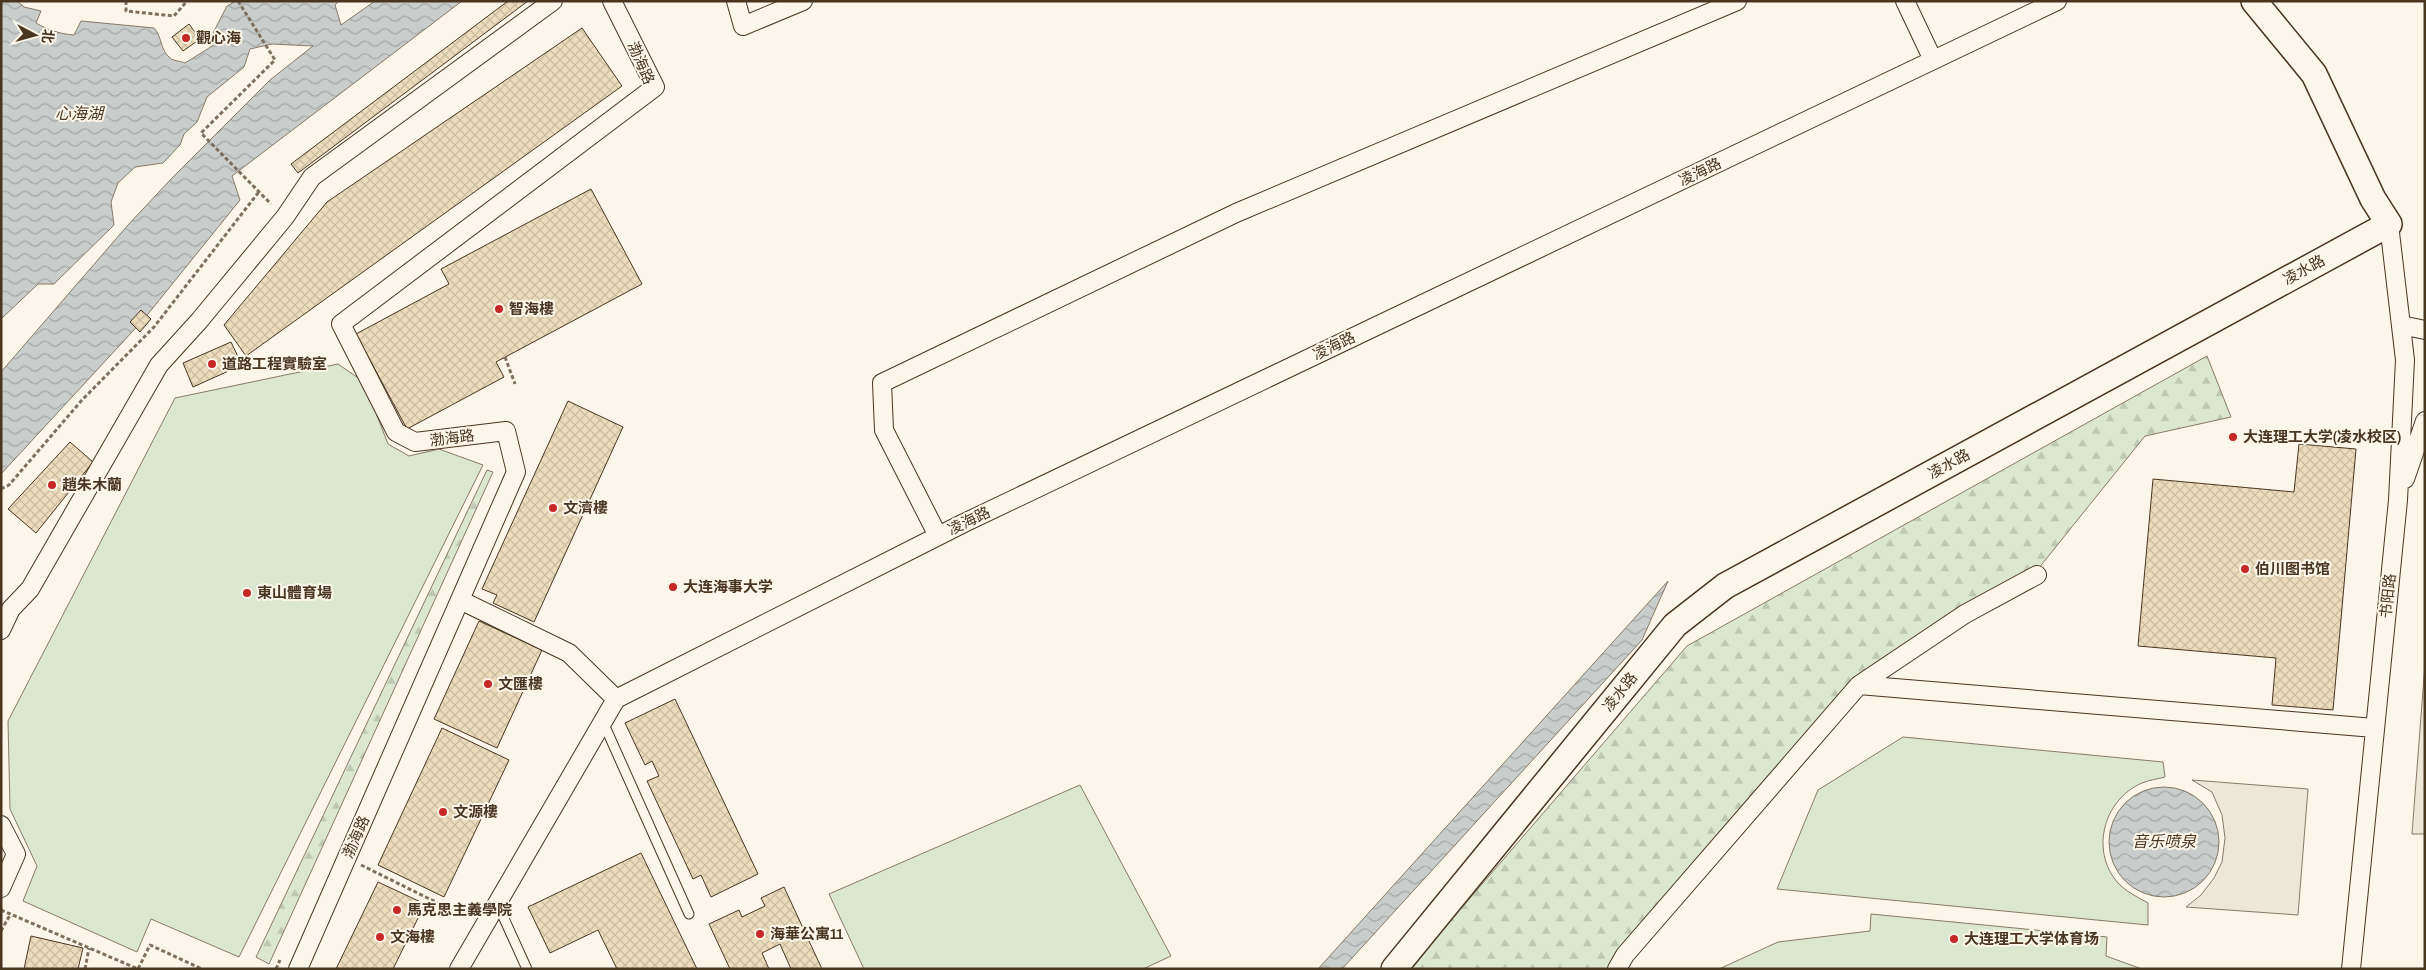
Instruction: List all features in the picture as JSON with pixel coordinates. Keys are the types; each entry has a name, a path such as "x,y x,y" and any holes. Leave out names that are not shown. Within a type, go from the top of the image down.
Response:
{"main road":[{"path":"2254,1 2314,74 2373,199 2389,224"},
{"name":"凌水路","path":"1394,969 1675,625 1724,586 2389,224"}],"street":[{"path":"1,630 11,609 30,589 159,365 199,321 285,216 312,176 553,1"},
{"name":"渤海路","path":"298,969 516,472 506,432 415,442 396,432 341,324 654,87 612,1"},
{"path":"736,1 743,26 803,1"},
{"path":"938,536 884,430 882,383 1236,213 1737,1"},
{"path":"1905,1 1933,60"},
{"name":"凌海路","path":"616,699 938,536 2057,1"},
{"name":"书阳路","path":"2351,969 2398,500 2405,360 2389,224"},
{"path":"2401,325 2425,330"},
{"path":"2398,500 2425,421"},
{"path":"1617,969 1624,955 1859,685 1965,614 2037,576"},
{"path":"459,969 616,699 569,653 460,600"},
{"path":"1859,685 2374,728"},
{"path":"1,825 16,854 1,888"}],"lane":[{"path":"602,721 689,914"},
{"path":"497,901 527,969"}],"path":[{"path":"126,1 126,11 174,16 187,1"},
{"path":"1,489 9,485 82,400 154,327 258,193 201,132 275,60 238,1"},
{"path":"505,358 515,384"},
{"path":"347,858 462,915"},
{"path":"1,910 138,968 150,945 202,969"},
{"path":"1,931 10,915"},
{"path":"85,969 89,948"}],"green space":[{"path":"2207,356 2231,417 2145,436 2030,579 1859,685 1617,969 1409,969 1687,646"},
{"name":"東山體育場","path":"338,364 364,382 388,444 409,456 439,449 483,465 239,957 151,919 137,952 23,901 37,866 10,809 8,721 175,398"},
{"path":"487,470 493,472 269,964 256,957"},
{"path":"1903,737 2163,762 2165,777 2142,783 2128,791 2117,802 2109,815 2104,829 2105,859 2111,873 2124,889 2148,903 2148,925 1777,889 1818,790"},
{"path":"1080,785 1171,956 1143,969 864,969 829,894"},
{"name":"大连理工大学体育场","path":"1871,914 2107,937 2106,956 2142,969 1719,969 1778,942 1870,931"}],"shaded area":[{"path":"2425,664 2425,834 2412,834"},
{"path":"2192,780 2308,789 2298,915 2186,907 2201,895 2214,878 2222,862 2225,838 2222,815 2212,792"}],"water":[{"name":"心海湖","path":"1,1 17,1 24,7 41,11 36,23 64,34 74,35 81,21 154,28 167,55 171,59 185,63 217,43 213,33 227,6 236,1 339,1 335,5 341,25 375,1 462,1 232,176 240,200 144,319 1,474 1,372 128,225 173,177 270,80 313,46 272,44 250,49 244,67 207,97 197,122 184,134 180,145 163,163 135,167 118,183 111,202 114,225 54,284 38,284 1,319"},
{"path":"1668,581 1642,640 1342,969 1318,969"},
{"name":"音乐喷泉","path":"2164,787 2185,791 2203,803 2215,821 2219,842 2215,863 2203,881 2185,893 2164,897 2143,893 2125,881 2113,863 2109,842 2113,821 2125,803 2143,791"}],"building":[{"path":"508,1 528,1 298,173 291,164"},
{"name":"觀心海","path":"189,24 200,39 183,51 172,37"},
{"path":"582,28 622,86 246,356 224,325 327,202"},
{"name":"智海樓","path":"591,189 642,284 496,362 504,377 407,429 356,334 449,284 441,269"},
{"path":"141,310 151,319 140,332 130,322"},
{"name":"道路工程實驗室","path":"231,342 242,365 193,387 183,363"},
{"name":"文濟樓","path":"568,401 623,427 534,622 493,603 497,595 482,589"},
{"name":"趙朱木蘭","path":"70,442 93,462 36,533 8,509"},
{"name":"伯川图书馆","path":"2299,444 2356,449 2333,710 2272,705 2276,658 2138,646 2153,479 2294,492"},
{"name":"文匯樓","path":"479,621 542,650 497,748 434,719"},
{"path":"675,699 758,874 711,897 701,875 693,879 647,781 659,776 652,761 645,765 625,723"},
{"name":"文源樓","path":"442,728 509,760 444,897 378,865"},
{"path":"641,853 697,969 617,969 598,930 550,953 528,907"},
{"name":"文海樓","path":"378,882 425,904 393,969 336,969"},
{"name":"海華公寓11","path":"784,887 822,969 791,969 780,944 762,953 769,969 730,969 709,924 739,910 742,917 765,906 761,898"},
{"path":"31,936 83,948 78,969 24,969"}],"place":[{"name":"觀心海","path":"186,38"},
{"name":"智海樓","path":"499,309"},
{"name":"道路工程實驗室","path":"212,364"},
{"name":"大连理工大学(凌水校区)","path":"2233,437"},
{"name":"趙朱木蘭","path":"52,485"},
{"name":"文濟樓","path":"553,508"},
{"name":"伯川图书馆","path":"2245,569"},
{"name":"大连海事大学","path":"673,587"},
{"name":"東山體育場","path":"247,593"},
{"name":"文匯樓","path":"488,684"},
{"name":"文源樓","path":"443,812"},
{"name":"馬克思主義學院","path":"397,910"},
{"name":"海華公寓11","path":"760,934"},
{"name":"文海樓","path":"380,937"},
{"name":"大连理工大学体育场","path":"1954,939"}]}
